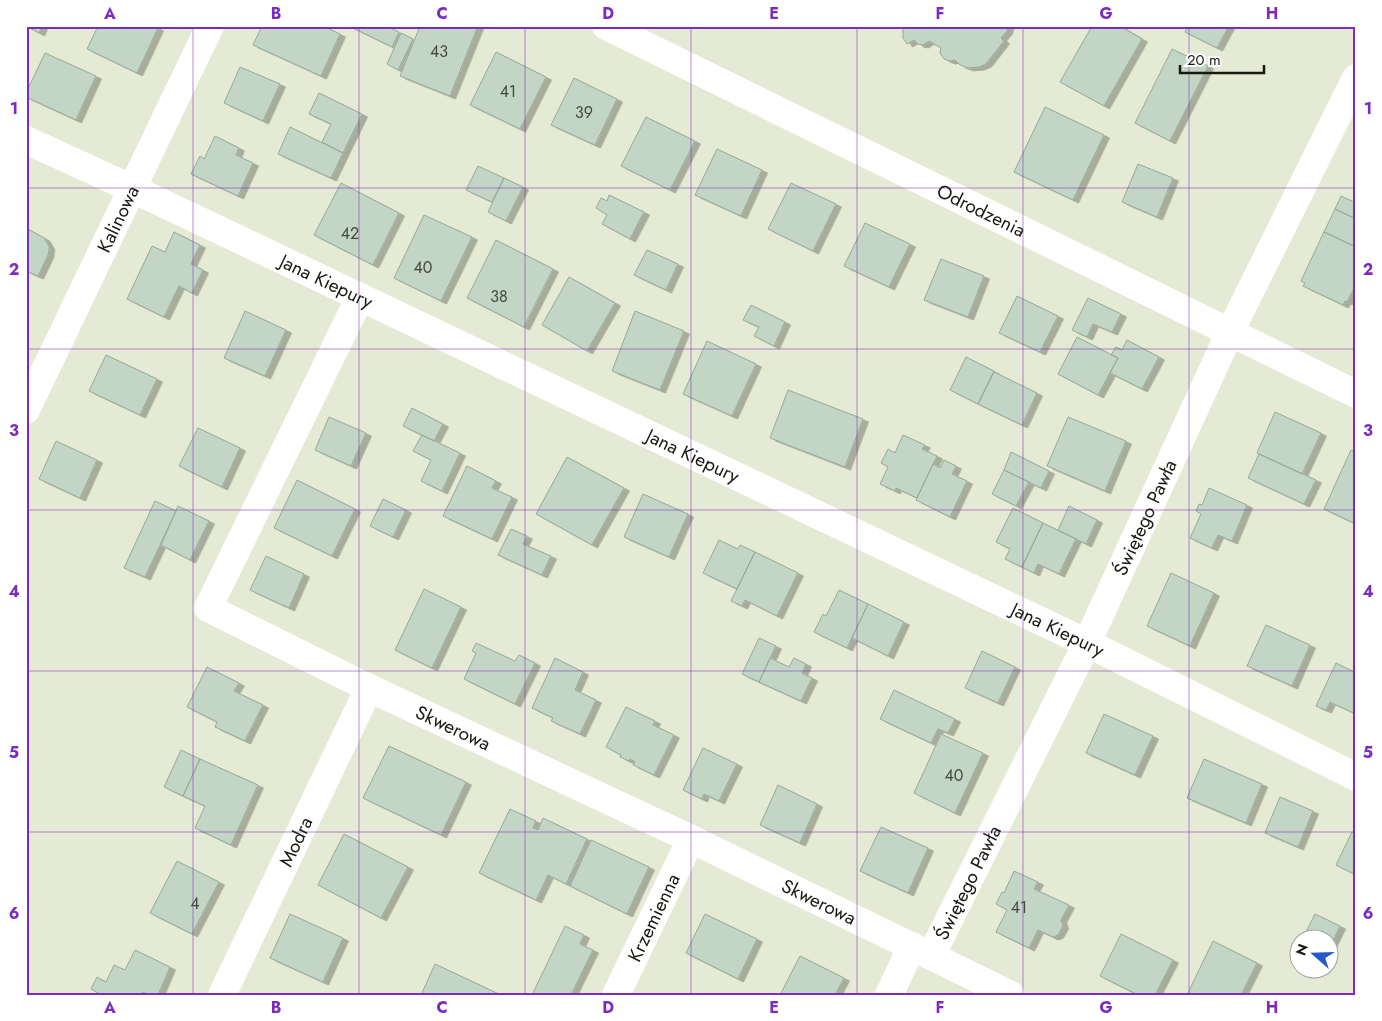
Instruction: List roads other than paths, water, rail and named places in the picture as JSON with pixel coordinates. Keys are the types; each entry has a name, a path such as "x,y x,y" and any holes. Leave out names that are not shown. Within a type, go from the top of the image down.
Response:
{"street":[{"name":"Kalinowa","path":"26,410 210,26"},
{"name":"Odrodzenia","path":"606,26 1356,394"},
{"name":"Świętego Pawła","path":"889,995 922,951 1087,643 1230,332 1356,78"},
{"name":"Jana Kiepury","path":"26,140 133,189 1087,643 1356,776"},
{"name":"Skwerowa","path":"360,297 208,608 369,688 1011,995"},
{"name":"Modra","path":"222,995 369,688"},
{"name":"Krzemienna","path":"616,995 690,840"}]}
